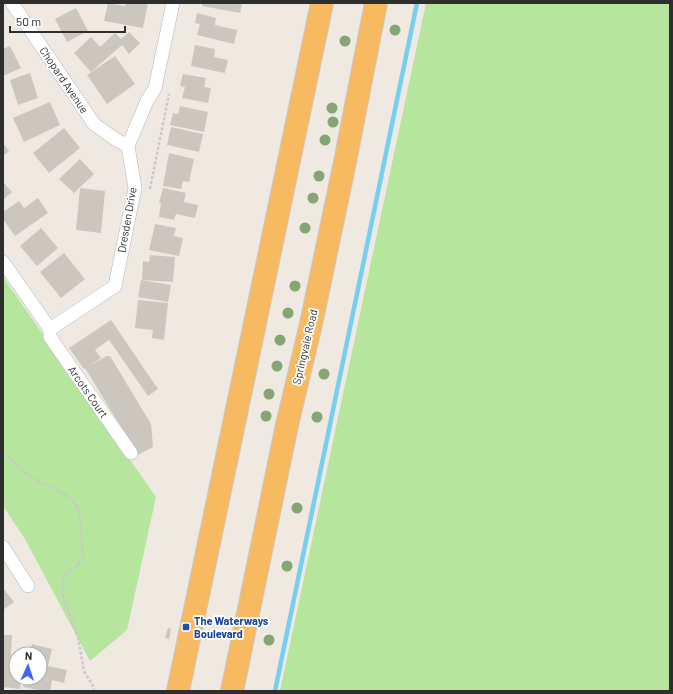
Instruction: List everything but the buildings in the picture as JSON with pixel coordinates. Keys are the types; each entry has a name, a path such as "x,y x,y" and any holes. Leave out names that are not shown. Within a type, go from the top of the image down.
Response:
{"highway":[{"path":"178,691 322,3"},
{"name":"Springvale Road","path":"232,691 287,425 311,324 345,162 376,3"}],"street":[{"name":"Chopard Avenue","path":"12,3 94,124 128,146"},
{"path":"128,146 147,101 155,88 173,3"},
{"name":"Dresden Drive","path":"50,329 115,286 135,188 128,146"},
{"path":"3,262 50,329"},
{"name":"Arcots Court","path":"50,329 50,337 131,453"},
{"path":"3,547 28,586"}],"path":[{"path":"3,452 33,478 62,493 77,508 83,560 63,578 63,596 78,638 84,671 93,686 94,691"}],"green space":[{"path":"426,3 670,3 670,691 280,691"},
{"path":"3,277 156,497 127,630 90,661 25,539 3,506"}],"waterway":[{"path":"275,691 417,3"}],"place":[{"name":"The Waterways Boulevard","path":"186,627"}]}
